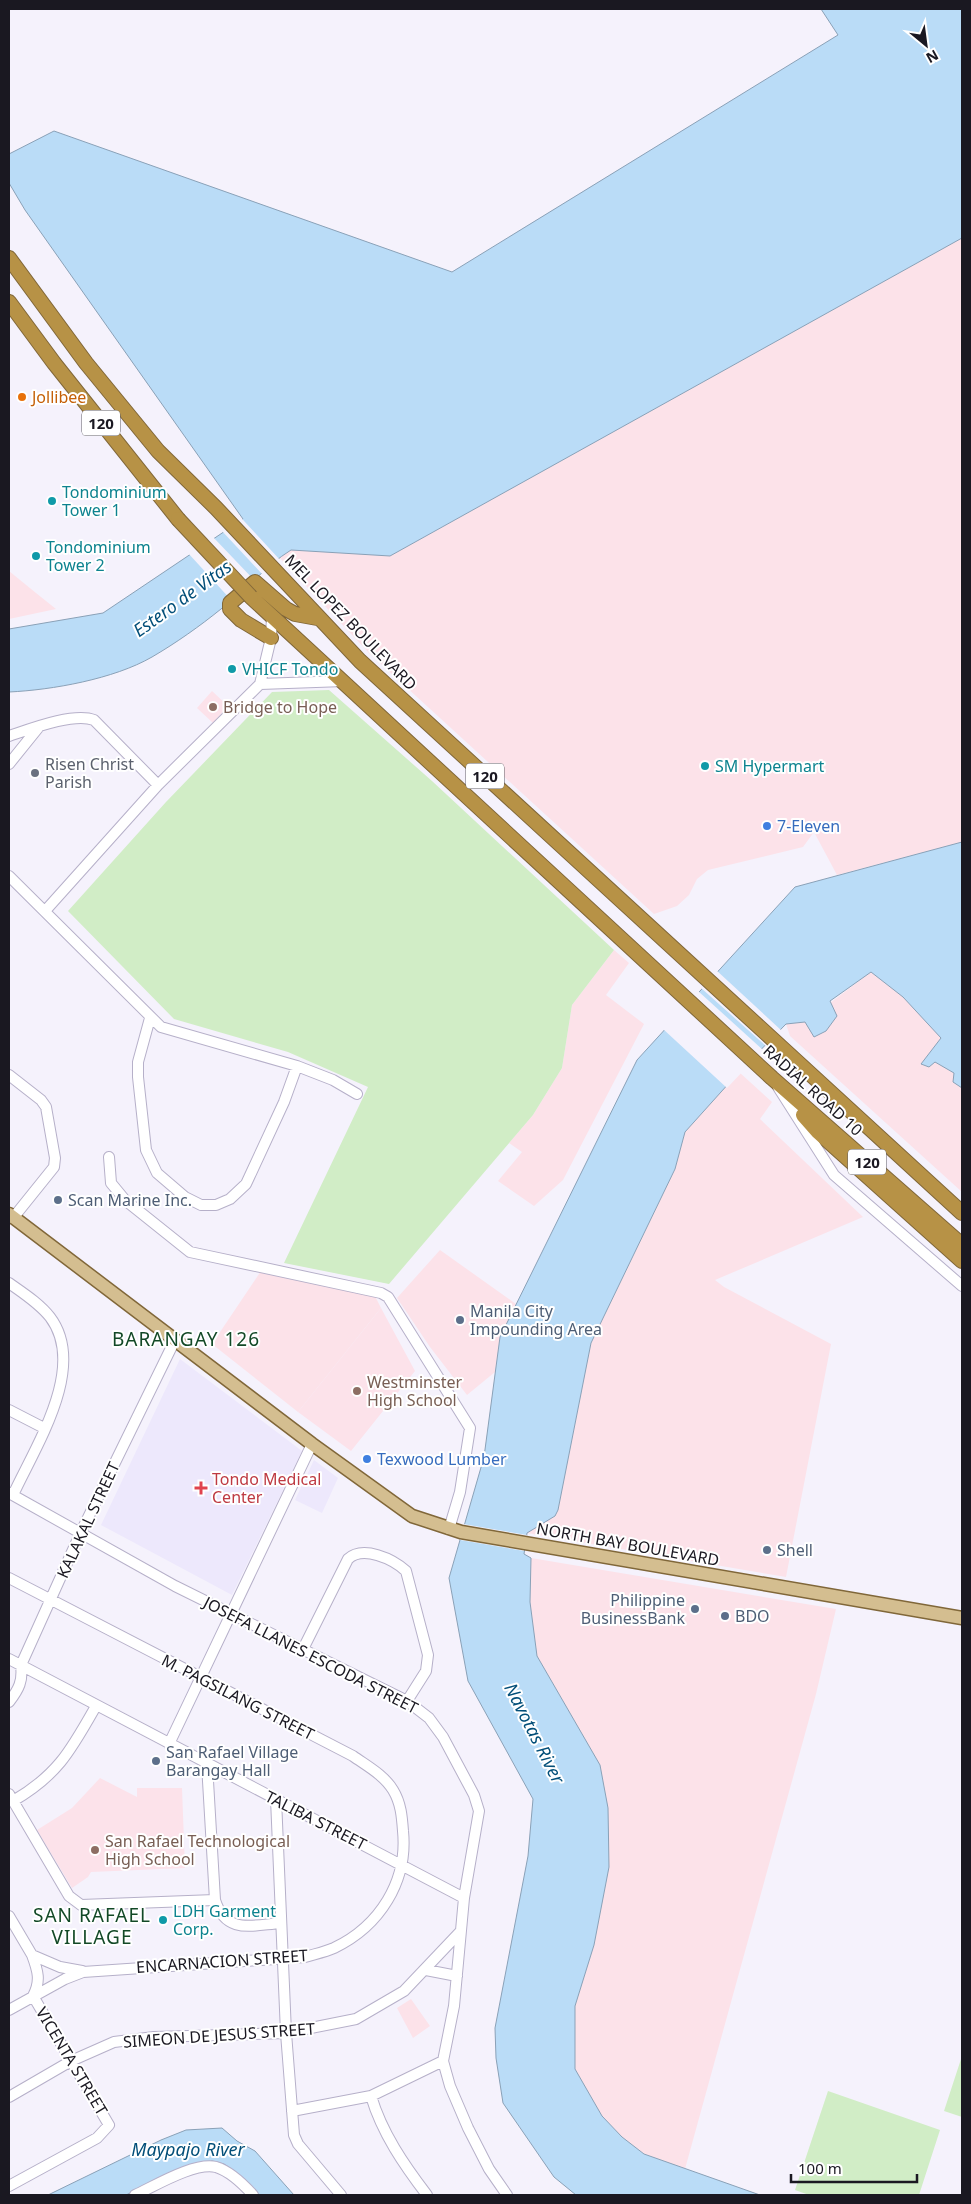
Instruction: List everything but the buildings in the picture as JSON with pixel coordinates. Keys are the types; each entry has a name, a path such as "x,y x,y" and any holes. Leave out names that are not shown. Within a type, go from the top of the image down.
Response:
{"highway":[{"name":"MEL LOPEZ BOULEVARD","path":"9,258 47,313 153,444 273,568 317,618 438,733 705,976"},
{"name":"120","path":"9,302 54,363 178,518 251,597 345,681"},
{"path":"271,638 241,620 230,609 230,603 254,582 286,609 295,614 317,618"},
{"name":"RADIAL ROAD 10","path":"345,681 772,1078 962,1245"},
{"name":"RADIAL ROAD 10","path":"705,976 962,1213"},
{"path":"772,1078 818,1132 962,1261"},
{"path":"915,1168 944,1187 962,1204"}],"main road":[{"name":"NORTH BAY BOULEVARD","path":"11,1216 312,1444 412,1516 455,1530 962,1618"}],"street":[{"path":"45,911 158,785 260,684 271,638 272,616"},
{"path":"260,684 345,681"},
{"path":"9,736 39,727 86,717 94,720 158,785"},
{"path":"9,764 39,727"},
{"path":"9,876 160,1027 297,1066 333,1080 358,1094"},
{"path":"150,1018 138,1062 146,1150 157,1173 185,1197 201,1204 216,1205 230,1199 246,1184 284,1102 297,1066"},
{"path":"9,1075 42,1100 46,1107 55,1158 54,1167 11,1216"},
{"path":"772,1078 834,1175 962,1286"},
{"path":"109,1157 111,1183 126,1200 190,1252 382,1293 388,1297 470,1428 455,1530"},
{"path":"9,1283 42,1308 51,1318 63,1346 63,1378 44,1428 11,1494"},
{"name":"KALAKAL STREET","path":"9,1702 20,1686 22,1676 21,1665 81,1532 175,1340"},
{"path":"9,1410 44,1428"},
{"path":"169,1744 312,1444"},
{"name":"JOSEFA LLANES ESCODA STREET","path":"11,1494 175,1586 407,1701 429,1718 443,1737 474,1795 479,1811 464,1898 454,2006 442,2060 450,2086 468,2128 489,2169 507,2195"},
{"path":"303,1649 348,1559 354,1554 366,1552 399,1564 406,1571 428,1655 426,1671 407,1701"},
{"name":"M. PAGSILANG STREET","path":"9,1578 353,1756 383,1776 399,1800 404,1841 403,1865"},
{"name":"TALIBA STREET","path":"9,1659 464,1898"},
{"path":"96,1706 70,1753 59,1766 46,1779 11,1798 70,1896 81,1905 216,1900"},
{"path":"207,1764 216,1900 222,1917 233,1924 281,1923"},
{"path":"276,1799 286,2033 294,2135 298,2144 341,2195"},
{"name":"ENCARNACION STREET","path":"9,2010 83,1972 305,1957 333,1948 369,1924 386,1904 403,1865"},
{"path":"9,1916 32,1956 39,1976 39,1982 33,1996"},
{"name":"SIMEON DE JESUS STREET","path":"9,2097 71,2061 114,2042 154,2037 286,2033 356,2019 404,1991 460,1932"},
{"path":"32,1956 60,1967 83,1972"},
{"path":"426,1970 457,1976"},
{"name":"VICENTA STREET","path":"9,2186 97,2138 109,2125 33,1996"},
{"path":"292,2111 371,2096 442,2060"},
{"path":"371,2096 390,2141 427,2195"},
{"path":"134,2195 194,2170 214,2167 223,2170 254,2195"}],"shaded area":[{"path":"962,238 962,842 837,875 814,832 803,847 708,870 697,879 689,895 677,906 654,914 369,653 279,557 291,550 390,556"},
{"path":"9,571 36,593 56,609 9,619"},
{"name":"Bridge to Hope","path":"212,691 228,706 213,723 197,708"},
{"path":"614,950 629,963 606,995 644,1024 563,1180 534,1206 498,1181 522,1152 509,1143 533,1115 562,1068 572,1005"},
{"path":"871,972 903,997 942,1038 921,1064 929,1067 935,1062 954,1073 953,1082 962,1088 962,1192 790,1036 786,1024 805,1022"},
{"path":"739,1072 772,1102 760,1119 863,1217 715,1280 724,1287 831,1344 786,1577 527,1533 555,1516 558,1510 591,1343 675,1169 685,1132"},
{"name":"Manila City Impounding Area","path":"440,1250 516,1304 500,1337 495,1372 467,1395 430,1347 397,1298"},
{"path":"261,1271 375,1296 381,1308 298,1412 212,1344"},
{"name":"Westminster High School","path":"381,1308 415,1371 351,1451 298,1412"},
{"name":"Tondo Medical Center","path":"180,1359 302,1451 232,1595 101,1525"},
{"path":"314,1460 338,1478 322,1513 295,1500"},
{"path":"531,1558 836,1609 816,1694 685,2169 644,2154 622,2137 602,2116 575,2069 575,2006 594,1945 609,1867 607,1843 600,1765 537,1656 530,1602"},
{"name":"San Rafael Technological High School","path":"100,1778 137,1797 137,1788 182,1788 185,1868 91,1872 88,1877 72,1888 37,1830 72,1808"},
{"path":"411,1999 430,2026 413,2038 397,2008"}],"green space":[{"path":"329,690 432,781 614,950 572,1005 562,1068 533,1115 389,1284 284,1263 368,1087 288,1052 174,1019 68,911 166,802 272,692"},
{"path":"962,2056 962,2117 944,2111"},
{"path":"828,2091 940,2130 919,2195 809,2195 795,2190"}],"water":[{"name":"Estero de Vitas","path":"821,9 962,9 962,238 390,556 291,550 273,563 205,622 170,646 137,665 82,682 44,689 9,692 9,629 103,613 243,519 25,210 9,183 9,154 54,131 452,272 838,35"},
{"name":"Navotas River","path":"962,842 962,1088 953,1082 954,1073 935,1062 929,1067 921,1064 941,1038 903,997 871,972 830,1001 837,1016 826,1031 814,1037 805,1022 786,1024 739,1072 685,1132 675,1169 591,1343 558,1510 555,1516 527,1533 524,1554 531,1558 530,1602 537,1656 600,1765 608,1808 609,1867 594,1945 575,2006 575,2069 602,2116 622,2137 644,2154 760,2195 576,2195 554,2177 503,2103 496,2058 495,2028 528,1856 533,1799 468,1681 449,1578 484,1457 500,1337 637,1060 795,887"},
{"name":"Maypajo River","path":"222,2128 237,2141 255,2151 294,2195 257,2195 236,2172 224,2164 212,2161 173,2173 126,2195 48,2195 161,2140 186,2130"}],"pier":[{"path":"233,509 280,560 263,575 222,531 240,519"},
{"path":"213,537 256,582 233,602 188,553"},
{"path":"716,970 782,1031 767,1047 700,987"},
{"path":"698,991 763,1050 727,1088 663,1029"},
{"path":"463,1524 527,1535 524,1551 460,1540"}],"place":[{"name":"Jollibee","path":"22,397"},
{"name":"Tondominium Tower 1","path":"52,501"},
{"name":"Tondominium Tower 2","path":"36,556"},
{"name":"VHICF Tondo","path":"232,669"},
{"name":"Bridge to Hope","path":"213,707"},
{"name":"SM Hypermart","path":"705,766"},
{"name":"Risen Christ Parish","path":"35,773"},
{"name":"7-Eleven","path":"767,826"},
{"name":"Scan Marine Inc.","path":"58,1200"},
{"name":"Manila City Impounding Area","path":"460,1320"},
{"name":"Westminster High School","path":"357,1391"},
{"name":"Texwood Lumber","path":"367,1459"},
{"name":"Tondo Medical Center","path":"201,1488"},
{"name":"Shell","path":"767,1550"},
{"name":"Philippine BusinessBank","path":"695,1609"},
{"name":"BDO","path":"725,1616"},
{"name":"San Rafael Village Barangay Hall","path":"156,1761"},
{"name":"San Rafael Technological High School","path":"95,1850"},
{"name":"LDH Garment Corp.","path":"163,1920"}],"district":[{"name":"BARANGAY 126","path":"186,1339"},
{"name":"SAN RAFAEL VILLAGE","path":"92,1926"}]}
